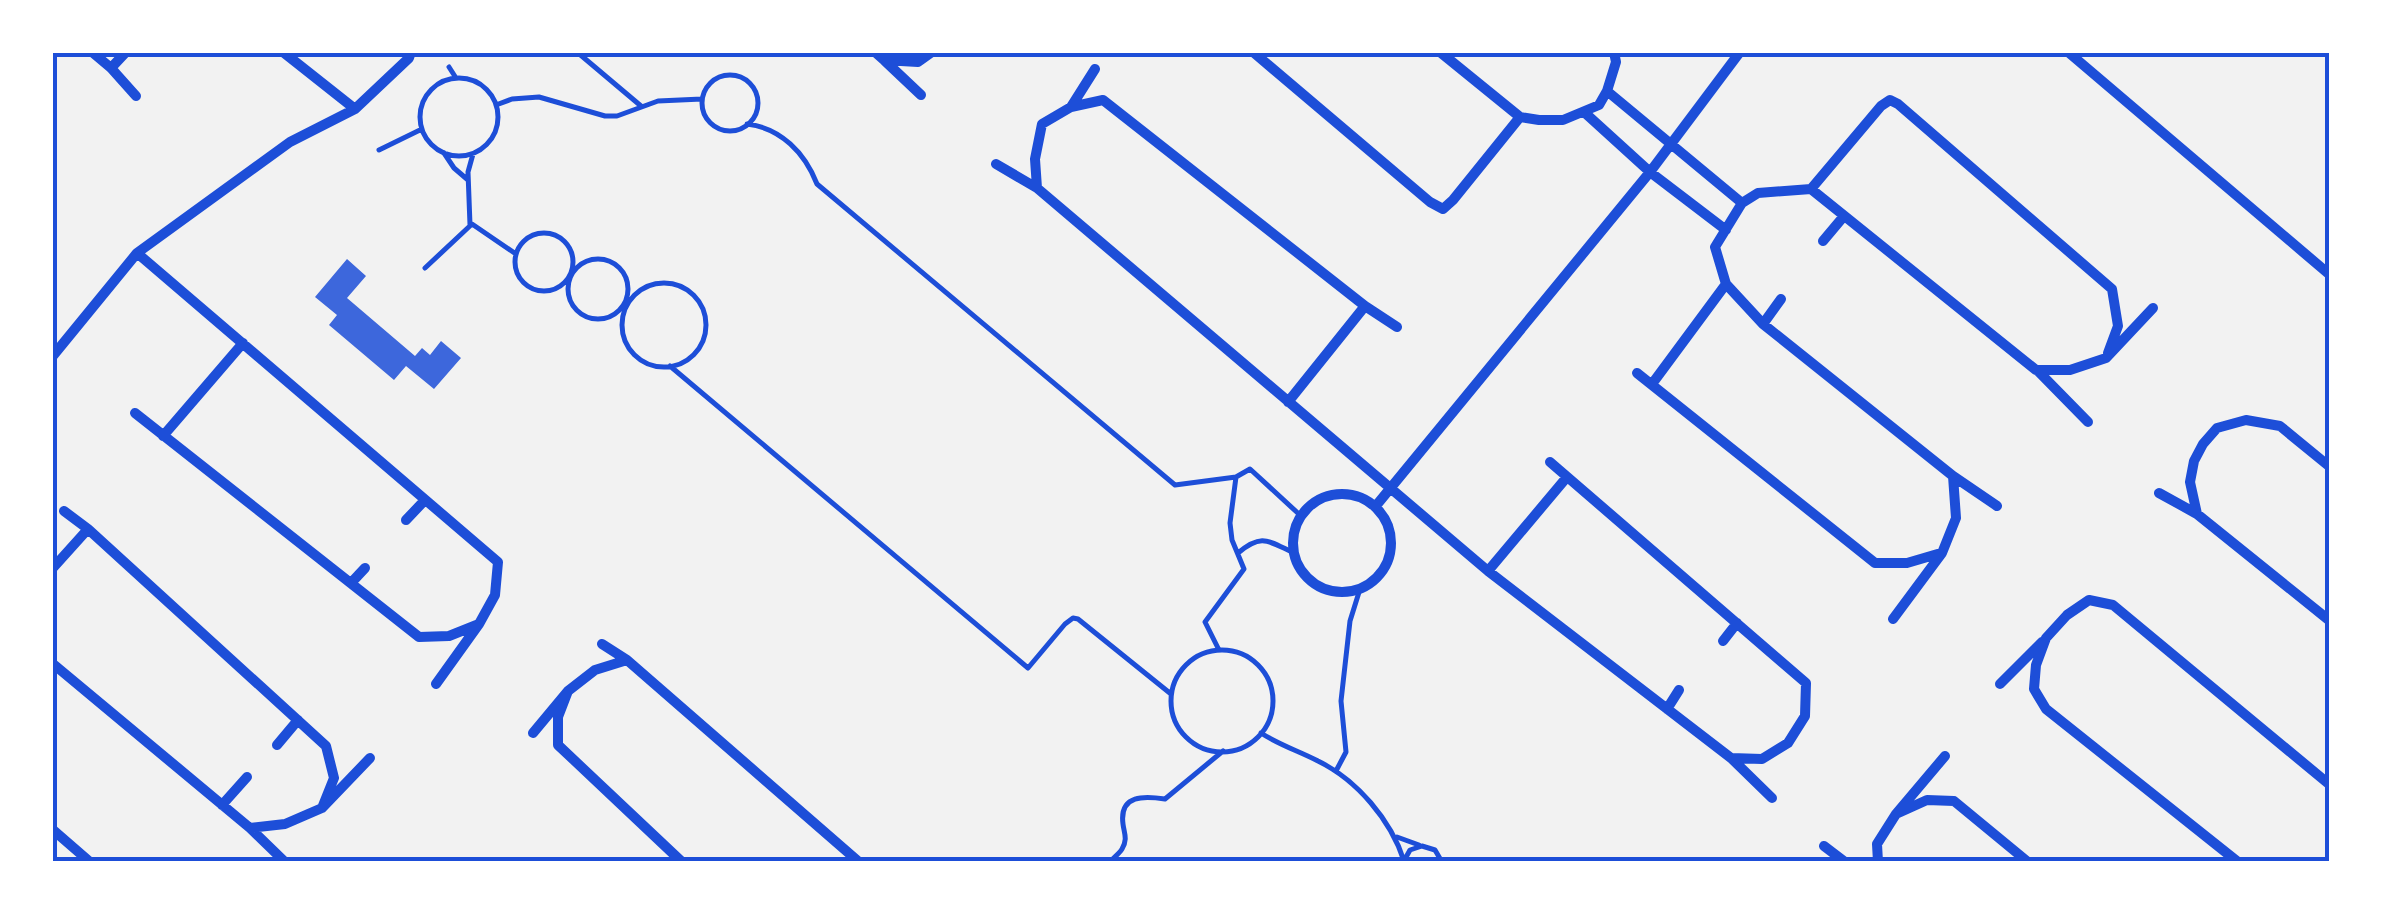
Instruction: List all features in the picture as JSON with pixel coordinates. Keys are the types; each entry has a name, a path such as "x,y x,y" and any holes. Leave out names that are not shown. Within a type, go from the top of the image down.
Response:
{"street":[{"path":"92,52 136,96"},
{"path":"111,68 126,52"},
{"path":"283,52 355,109"},
{"path":"52,357 138,252 290,142 355,109 411,52"},
{"path":"879,56 918,62 932,52"},
{"path":"1254,52 1443,209 1520,116"},
{"path":"1440,52 1520,116 1539,120 1563,120 1599,105 1608,91 1616,62 1614,52"},
{"path":"1375,507 1650,172 1740,52"},
{"path":"2068,52 2330,275"},
{"path":"879,56 921,95"},
{"path":"1071,107 1095,69"},
{"path":"1608,91 1742,203"},
{"path":"1037,188 1035,159 1042,124 1071,107 1103,100 1397,328"},
{"path":"1811,189 1881,106 1890,100 1898,104 2112,289 2118,326 2106,358"},
{"path":"1584,112 1650,172 1726,230"},
{"path":"996,164 1037,188 1488,571 1731,758 1772,798"},
{"path":"1997,506 1952,476 1763,324 1726,284 1715,247 1742,203 1758,193 1811,189 2036,370 2088,422"},
{"path":"1822,242 1844,216"},
{"path":"138,252 498,562 496,595 436,684"},
{"path":"1652,384 1726,284"},
{"path":"1763,324 1781,298"},
{"path":"1288,402 1365,306"},
{"path":"2036,370 2070,370 2106,358 2153,308"},
{"path":"164,436 243,343"},
{"path":"1636,373 1875,563 1907,564 1942,553"},
{"path":"135,414 419,637 449,636 479,624"},
{"path":"2197,514 2190,482 2194,461 2216,428 2246,420 2280,426 2330,467"},
{"path":"1550,462 1806,682 1806,716 1788,742 1762,759 1731,758"},
{"path":"1893,619 1942,553 1956,518 1952,476"},
{"path":"1488,571 1568,477"},
{"path":"2159,493 2197,514 2330,622"},
{"path":"1340,494 1357,497 1375,507 1390,533 1390,550 1385,567 1375,580 1344,593 1314,584 1303,574 1294,553 1294,530 1311,504 1340,494"},
{"path":"406,520 425,500"},
{"path":"64,511 88,528 326,746 334,778 322,808"},
{"path":"52,569 88,528"},
{"path":"351,584 365,568"},
{"path":"2000,684 2067,615 2089,600 2114,605 2330,785"},
{"path":"1723,640 1738,623"},
{"path":"2046,638 2036,664 2034,689 2046,709 2238,862"},
{"path":"602,644 628,660 859,862"},
{"path":"533,733 568,691 595,670 628,660"},
{"path":"52,663 250,828 285,862"},
{"path":"1666,709 1680,690"},
{"path":"568,691 558,718 558,745 682,862"},
{"path":"277,745 298,720"},
{"path":"1878,862 1877,844 1896,814 1946,756"},
{"path":"250,828 285,824 322,808 370,758"},
{"path":"222,805 247,777"},
{"path":"1896,814 1927,800 1954,801 2028,862"},
{"path":"52,829 90,862"},
{"path":"1824,846 1845,862"}],"path":[{"path":"577,52 641,106"},
{"path":"449,67 456,78"},
{"path":"456,78 481,85 496,105 496,130 490,141 472,154 444,153 433,146 422,129 420,111 425,98 433,88 456,78"},
{"path":"717,78 744,78 756,92 757,111 747,124 737,130 719,129 706,117 704,90 717,78"},
{"path":"496,105 539,97 617,116 672,99 702,100"},
{"path":"747,124 768,129 790,142 806,162 816,184 1175,485 1236,477 1250,469 1301,516"},
{"path":"379,150 422,129"},
{"path":"444,153 468,180"},
{"path":"425,268 470,224 468,180 472,154"},
{"path":"470,224 516,254"},
{"path":"570,276 570,248 555,235 535,234 526,239 516,254 514,262 520,280 535,290 554,290 562,285 570,276 579,266 588,260 608,260 624,272 628,282 627,302 622,329 633,353 644,361 656,366 684,362 703,342 705,314 688,290 675,284 648,286 637,293 627,302 620,310 602,319 583,315 570,300 570,276"},
{"path":"670,366 1028,668 1065,624 1072,618 1078,619 1172,694"},
{"path":"1220,650 1205,622 1244,569 1232,540 1230,523 1236,477"},
{"path":"1238,553 1264,539 1294,553"},
{"path":"1336,771 1346,752 1341,701 1350,620 1360,589"},
{"path":"1220,650 1250,658 1262,669 1273,699 1272,715 1261,734 1240,749 1223,752 1190,740 1172,711 1177,677 1188,663 1202,654 1220,650"},
{"path":"1261,734 1336,771 1364,796 1393,835 1404,861"},
{"path":"1110,862 1122,849 1126,836 1123,824 1128,802 1141,796 1165,799 1223,752"},
{"path":"1393,835 1434,850 1442,862"},
{"path":"1404,861 1410,850 1422,846"}],"building":[{"path":"347,259 366,276 347,298 415,356 422,348 430,355 441,341 461,358 434,389 406,366 394,380 329,325 337,315 315,297"}]}
